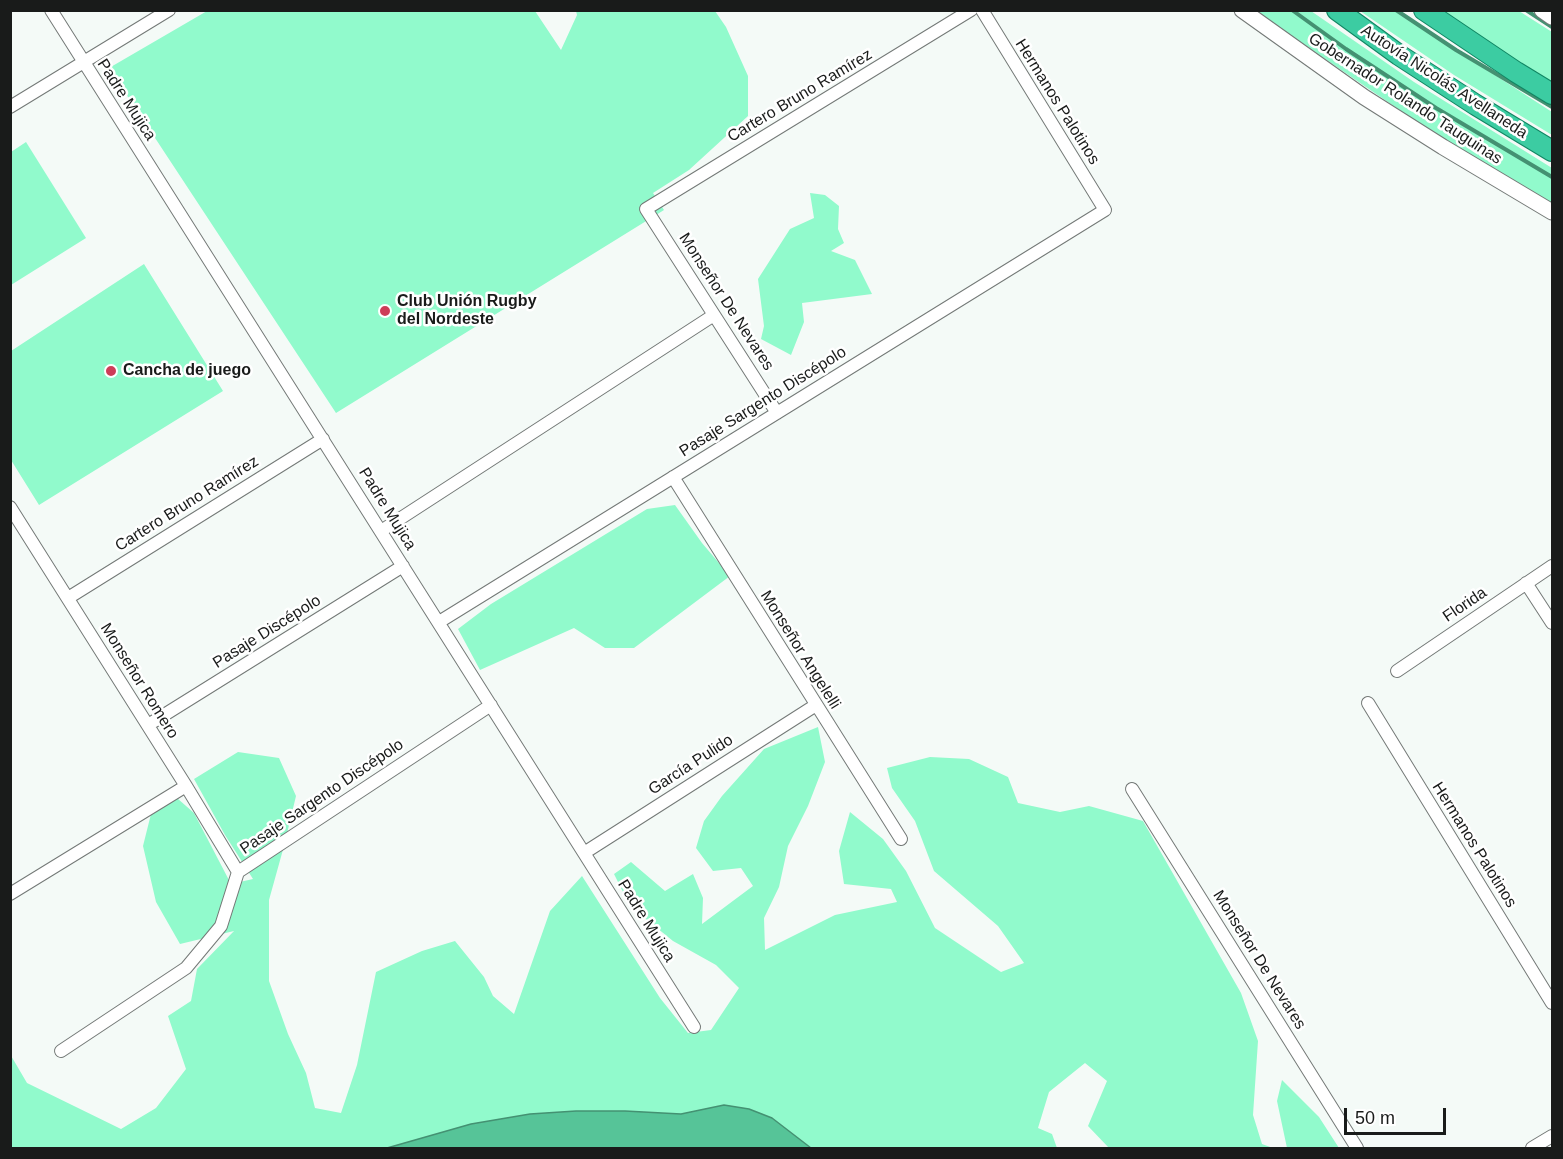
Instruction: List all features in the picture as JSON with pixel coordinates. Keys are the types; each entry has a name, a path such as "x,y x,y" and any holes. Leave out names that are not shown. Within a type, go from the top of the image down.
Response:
{"highway":[{"name":"Autovía Nicolás Avellaneda","path":"1336,10 1399,55 1552,151"},
{"path":"1424,10 1552,94"}],"street":[{"name":"Padre Mujica","path":"51,10 694,1027"},
{"path":"10,106 169,10"},
{"name":"Cartero Bruno Ramírez","path":"646,209 971,10"},
{"name":"Hermanos Palotinos","path":"982,10 1105,210"},
{"name":"Gobernador Rolando Tauguinas","path":"1242,10 1364,97 1552,212"},
{"path":"1542,10 1552,17"},
{"name":"Monseñor De Nevares","path":"646,209 777,413"},
{"name":"Pasaje Sargento Discépolo","path":"439,622 1105,210"},
{"path":"381,531 714,315"},
{"name":"Cartero Bruno Ramírez","path":"68,598 323,439"},
{"name":"Monseñor Angelelli","path":"673,477 901,839"},
{"name":"Monseñor Romero","path":"10,507 238,872"},
{"name":"Pasaje Discépolo","path":"148,725 404,566"},
{"name":"Florida","path":"1396,671 1552,566"},
{"path":"1526,583 1552,623"},
{"name":"Hermanos Palotinos","path":"1368,703 1552,1003"},
{"name":"Pasaje Sargento Discépolo","path":"61,1051 186,968 221,926 238,872 491,705"},
{"name":"García Pulido","path":"584,853 816,705"},
{"path":"10,894 186,786"},
{"name":"Monseñor De Nevares","path":"1132,789 1358,1149"},
{"path":"1532,1149 1552,1136"}],"shaded area":[{"name":"Club Unión Rugby del Nordeste","path":"207,11 535,11 561,50 577,15 576,11 715,11 726,27 748,76 748,116 689,170 653,193 664,210 336,413 109,68"},
{"path":"1255,11 1311,11 1414,82 1552,168 1552,204 1472,157 1401,111"},
{"path":"1360,11 1396,11 1552,112 1552,135 1454,75"},
{"path":"1437,11 1519,11 1552,32 1552,83"},
{"path":"26,142 86,238 11,285 11,152"},
{"path":"810,193 825,195 839,206 838,229 844,243 831,251 855,260 872,294 802,303 804,322 791,355 761,339 764,326 758,279 790,229 814,218"},
{"name":"Cancha de juego","path":"144,264 223,391 39,505 11,460 11,351"},
{"path":"675,505 702,543 730,576 634,648 605,648 574,628 480,670 458,629 491,604 647,509"},
{"path":"818,727 825,762 808,806 788,846 779,887 764,918 765,950 835,915 897,902 891,889 844,884 839,851 850,812 883,839 906,871 935,928 1001,972 1024,963 998,926 934,871 915,821 892,788 887,768 930,757 969,759 1008,777 1018,803 1060,812 1089,806 1143,821 1241,993 1258,1041 1253,1115 1262,1144 1273,1148 1109,1148 1088,1126 1107,1081 1085,1063 1049,1092 1038,1128 1052,1134 1057,1148 811,1148 772,1118 702,1111 681,1114 471,1124 387,1148 11,1148 10,1054 27,1083 121,1129 156,1108 186,1069 168,1016 191,1001 197,969 234,931 180,944 156,902 143,846 151,814 169,791 194,813 231,884 253,879 194,779 238,752 279,758 296,796 269,900 269,981 288,1034 306,1073 315,1108 341,1113 357,1065 376,972 422,951 455,941 484,977 493,996 514,1014 550,911 582,876 660,998 688,1033 711,1030 739,988 716,965 673,941 630,906 614,874 631,862 665,891 693,874 703,898 702,924 753,886 741,868 713,871 696,848 704,821 722,796 764,749"},
{"path":"1282,1080 1319,1117 1339,1148 1287,1148 1277,1101"},
{"path":"724,1105 749,1109 772,1118 811,1148 387,1148 471,1124 530,1114 625,1111 681,1114"}],"waterway":[{"path":"1292,10 1346,49 1436,108 1552,177"},
{"path":"1396,10 1456,50 1552,107"},
{"path":"1526,10 1552,27"}],"place":[{"name":"Club Unión Rugby del Nordeste","path":"385,311"},
{"name":"Cancha de juego","path":"111,371"}]}
